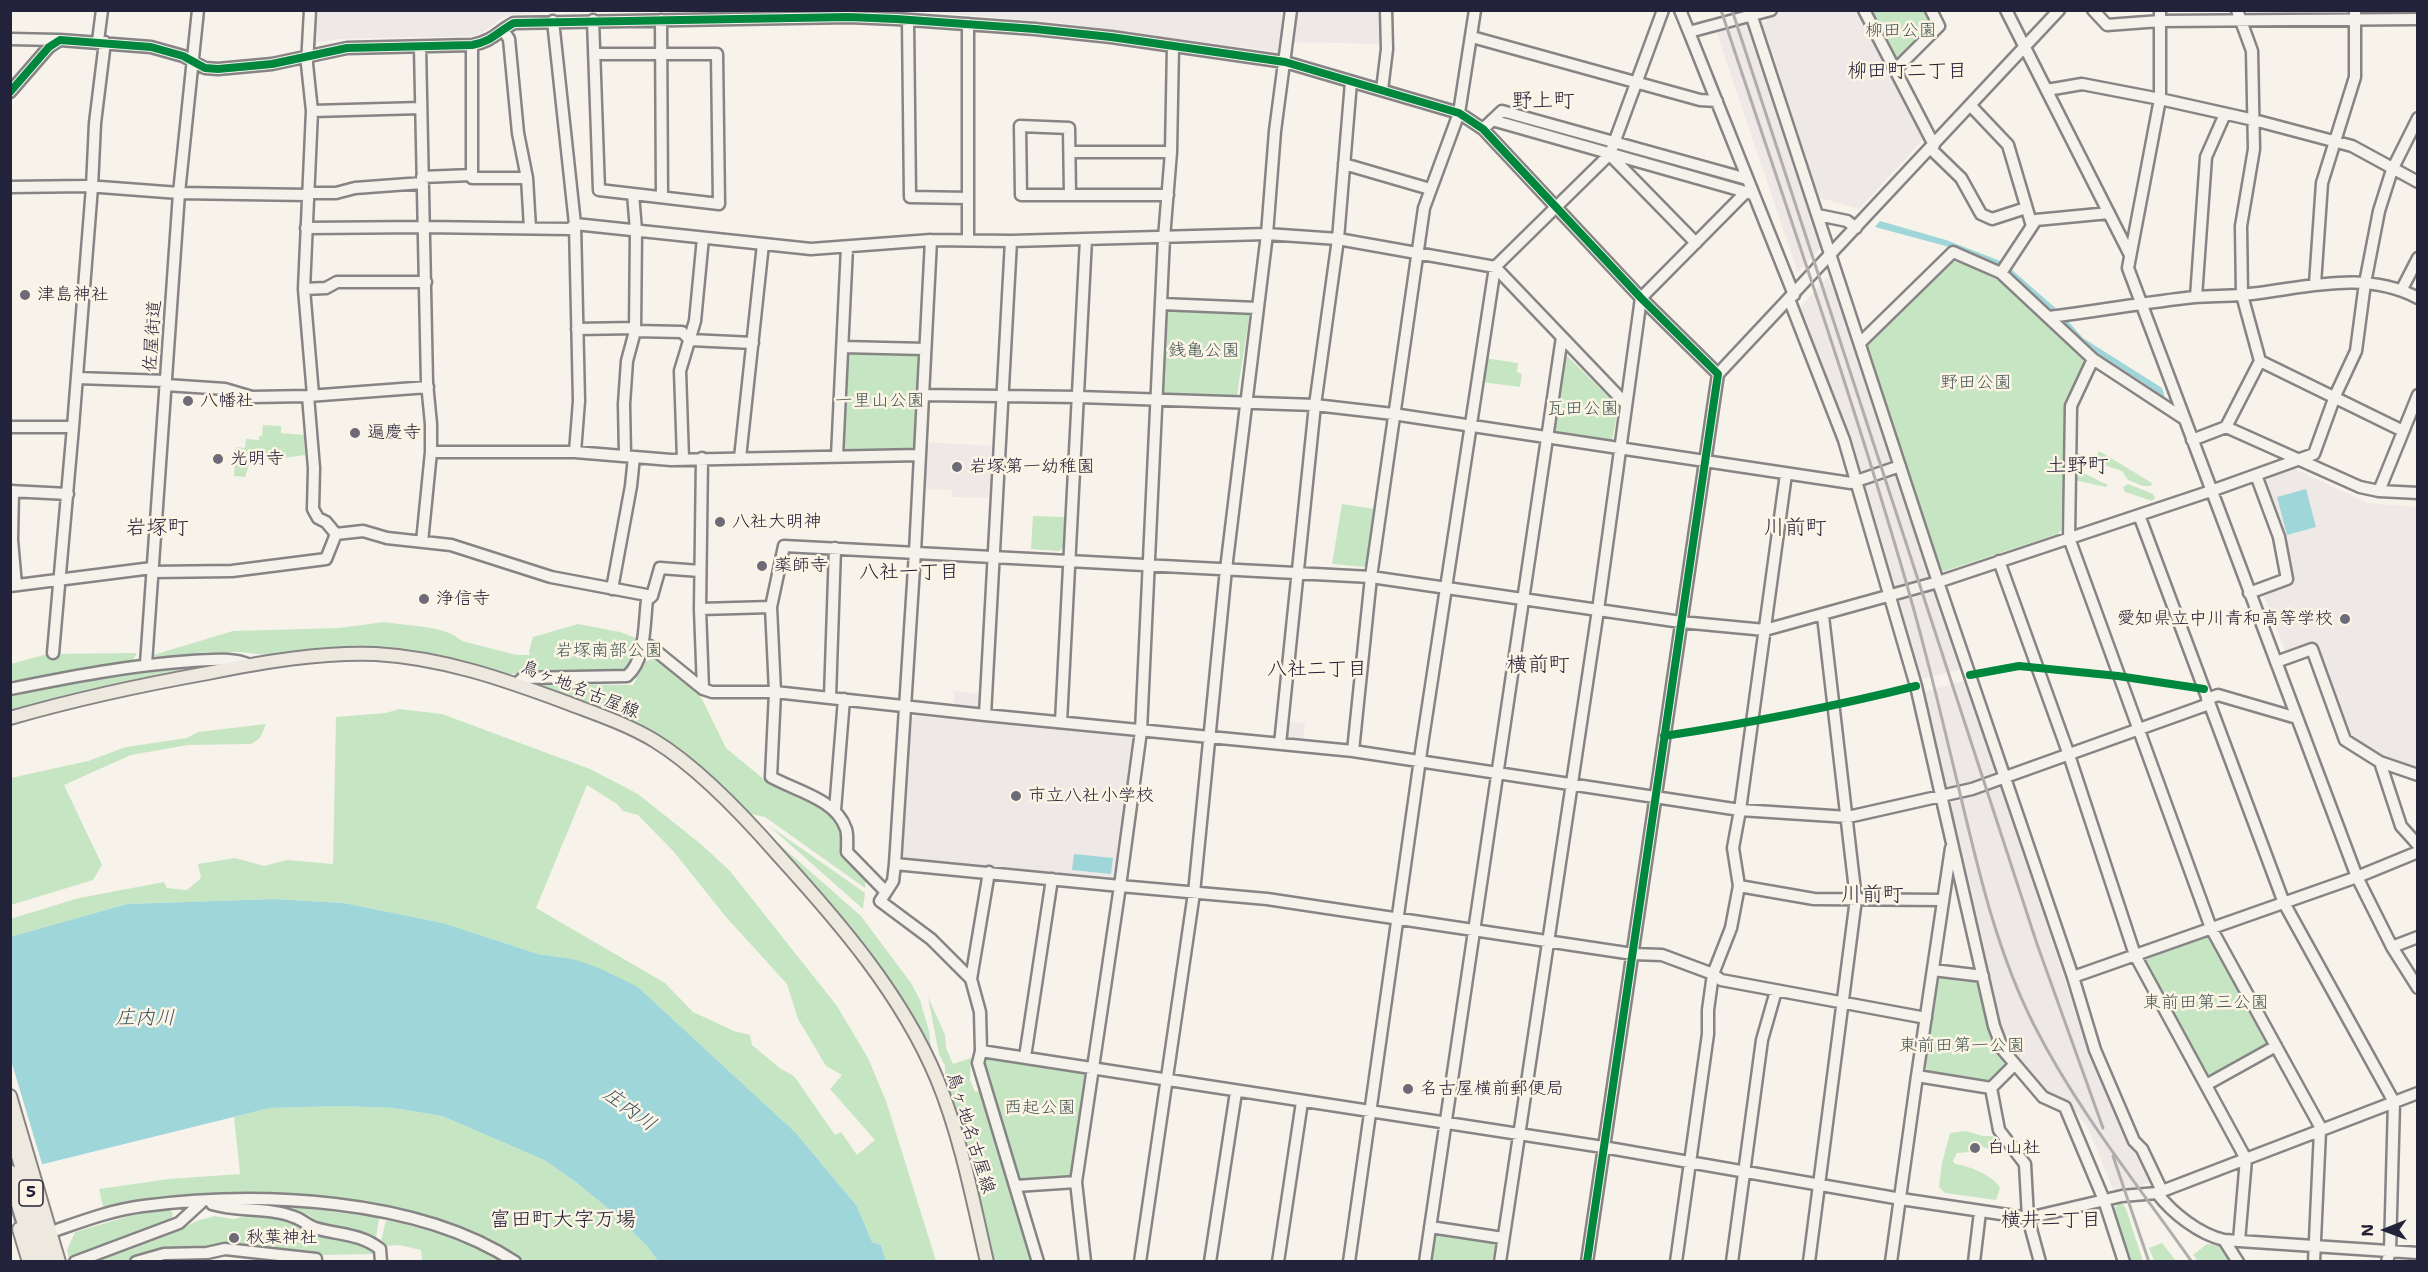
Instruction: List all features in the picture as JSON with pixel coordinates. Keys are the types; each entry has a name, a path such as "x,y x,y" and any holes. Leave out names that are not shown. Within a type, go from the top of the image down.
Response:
{"highway":[{"name":"5","path":"10,1124 53,1255"},
{"name":"5","path":"10,1173 31,1260"}],"main road":[{"name":"鳥ヶ地名古屋線","path":"10,718 70,701 250,665 323,656 374,654 422,658 472,670 619,722 657,742 707,782 749,822 808,888 874,969 908,1020 937,1078 963,1163 987,1262"},
{"path":"10,1096 51,1232 53,1255 59,1262"},
{"path":"10,1199 17,1221 16,1240 31,1260"}],"street":[{"path":"53,653 92,187 102,10"},
{"name":"佐屋街道","path":"146,664 179,193 198,10"},
{"path":"310,10 307,56 312,111 304,289 314,468 313,509 318,518 327,522 336,534"},
{"path":"1140,1262 1194,893 1226,569 1267,234 1275,131 1286,62 1291,10"},
{"path":"1382,90 1387,49 1386,10"},
{"path":"1353,751 1371,577 1424,208 1459,112 1475,10"},
{"path":"1349,1262 1420,760 1495,267 1613,148 1664,10"},
{"path":"1680,10 1747,179 1749,193 1792,297 1844,440 1916,686 1994,1026 2003,1050 2043,1097 2065,1107 2104,1200 2124,1262"},
{"path":"1689,32 1752,17 1771,10"},
{"path":"1864,10 1933,147 1961,178 1981,214 1992,219 2026,208"},
{"path":"1895,70 1939,26 1931,10"},
{"path":"2006,10 2129,253"},
{"path":"1587,1262 1718,374 2060,10"},
{"path":"2093,10 2107,25 2160,16 2354,15 2418,19"},
{"path":"2315,284 2322,183 2355,77 2354,15"},
{"path":"2160,16 2160,99 2129,253 2128,268 2357,877 2392,948 2418,988"},
{"path":"2192,440 2226,427 2260,361 2242,295 2241,226 2254,149 2252,51 2239,16"},
{"path":"1752,17 1861,342 1938,582 2073,977 2095,1050 2134,1141 2142,1149 2166,1205 2210,1237 2224,1240 2315,1246 2389,1256 2418,1253"},
{"path":"10,39 101,42 151,47 183,56 205,68 245,68 347,48 472,45 486,42 514,23 593,20 849,18 968,24 1111,36 1286,62 1459,112 1483,129 1641,298 1718,374"},
{"path":"593,20 594,54 599,190 719,204 717,54 594,54"},
{"path":"661,20 662,197"},
{"path":"908,20 910,197 968,198"},
{"path":"553,21 575,224 579,401 575,452"},
{"path":"968,24 968,240"},
{"path":"503,30 509,39 518,133 527,178 530,228"},
{"path":"1472,37 1700,100 1717,101"},
{"path":"10,92 49,47 60,40"},
{"path":"472,45 472,178 527,178"},
{"path":"1084,1262 1076,1182 1141,730 1164,238 1171,152 1173,46"},
{"path":"420,47 431,452 422,542"},
{"path":"1280,744 1315,405 1338,239 1351,82"},
{"path":"2047,90 2082,84 2253,120 2352,146 2392,170 2418,182"},
{"path":"1971,106 2008,145 2032,226"},
{"path":"312,111 421,108"},
{"path":"1483,129 1502,111 1749,193"},
{"path":"2196,297 2206,157 2225,114"},
{"path":"886,892 847,852 846,830 835,810 771,777 776,692 771,607 784,546 1371,577 1681,622 1766,630 1823,616 1938,582 2211,491 2314,454 2334,396 2356,351 2365,283 2379,211 2392,170 2418,117"},
{"path":"1070,195 1069,128 1020,126 1021,195 1070,195 1168,195"},
{"path":"1613,148 1747,179"},
{"path":"1613,148 1696,243"},
{"path":"1070,152 1171,152"},
{"path":"1344,164 1430,189"},
{"path":"10,187 92,187 179,193 307,194 336,193 355,188 472,175"},
{"path":"1500,1262 1570,783 1598,610 1641,298 1749,193"},
{"path":"612,589 631,486 627,361 635,329 636,230 633,194"},
{"path":"2003,269 2036,220 2109,213"},
{"path":"1818,215 1847,222 1857,228"},
{"path":"306,228 570,229 575,224"},
{"path":"575,224 811,249 931,240 1011,241 1267,234 1338,239 1495,267 1625,403"},
{"path":"683,459 680,371 695,321 703,238"},
{"path":"1061,722 1086,239"},
{"path":"931,240 915,552 895,864 893,881 880,901 931,939 971,979"},
{"path":"985,715 1011,241"},
{"path":"740,458 763,244"},
{"path":"837,456 847,247"},
{"path":"1861,342 1953,252 2003,269 2056,316 2063,333 2092,359 2183,418"},
{"path":"2402,290 2418,258"},
{"path":"304,289 326,288 337,282 426,282"},
{"path":"2056,316 2196,297 2242,295 2315,284 2365,283 2402,290 2418,298"},
{"path":"1161,304 1257,308"},
{"path":"577,329 682,332 690,340 753,343"},
{"path":"1425,1262 1562,337"},
{"path":"843,347 925,349"},
{"path":"2092,359 2071,406 2069,538 2211,928 2321,1130 2314,1262"},
{"path":"2260,361 2403,431"},
{"path":"77,378 225,389 252,397 311,396 428,387"},
{"path":"923,395 1157,399 1315,405 1394,414 1851,483 1900,466"},
{"path":"2379,491 2417,398"},
{"path":"10,427 73,427"},
{"path":"2226,427 2360,487 2379,491 2418,493"},
{"path":"431,452 575,452 683,459 920,455"},
{"path":"702,459 700,609 703,689"},
{"path":"1676,1262 1708,1034 1708,1010 1713,974 1731,928 1739,886 1733,848 1766,630 1786,474"},
{"path":"2249,593 2287,579 2279,537 2256,475"},
{"path":"68,494 12,491 14,586 152,570 232,570 326,559 336,534"},
{"path":"2139,515 2284,903 2394,1102 2389,1256"},
{"path":"336,534 363,531 387,538 451,545 551,577 652,596"},
{"path":"830,697 835,548"},
{"path":"1999,561 2069,755 2135,955 2246,1159 2239,1241"},
{"path":"516,684 523,678 627,676 634,670 641,647 647,600 652,596 660,568 700,571"},
{"path":"700,609 771,607"},
{"path":"1809,1262 1856,899 1823,616"},
{"path":"641,647 650,646 703,689 712,692 776,692 1353,751 1740,810 1848,818 1942,797 2005,778 2138,730 2218,695 2297,717"},
{"path":"2276,662 2312,649 2345,740 2380,762 2418,775"},
{"path":"10,689 146,664 241,660 250,665"},
{"path":"835,810 844,699"},
{"path":"2380,762 2401,826 2418,845"},
{"path":"1892,1262 1952,842"},
{"path":"2073,977 2357,877 2418,852"},
{"path":"895,864 1267,899 1548,942 1633,954 1662,955 1713,974 1721,980 1926,1018"},
{"path":"989,872 971,979 980,1012 981,1051 978,1063 1038,1262"},
{"path":"1025,1057 1052,879"},
{"path":"1739,886 1814,899 1943,900"},
{"path":"2392,948 2418,937"},
{"path":"1934,970 1983,976"},
{"path":"1732,1262 1762,1040 1776,991"},
{"path":"2206,1085 2276,1046"},
{"path":"981,1051 1603,1148 1980,1212 2028,1218 2122,1196 2159,1192 2418,1093"},
{"path":"1991,1088 2015,1064"},
{"path":"1917,1076 1991,1088"},
{"path":"1991,1088 1999,1130 2025,1164 2028,1218 2040,1262"},
{"path":"1210,1262 1236,1092"},
{"path":"1278,1262 1302,1102"},
{"path":"1016,1186 1076,1182"},
{"path":"51,1232 141,1206 203,1201 314,1202 391,1213 478,1241 515,1262"},
{"path":"203,1201 228,1209 294,1216 314,1228 343,1232 371,1242 380,1249 381,1262"},
{"path":"75,1262 178,1223 203,1201"},
{"path":"1974,1262 1980,1212"},
{"path":"1430,1227 1503,1238"},
{"path":"2224,1240 2238,1262"},
{"path":"136,1262 164,1254 199,1254 225,1249 316,1259 316,1262"}],"shaded area":[{"path":"313,11 558,11 510,15 502,18 482,33 473,36 337,39 313,43"},
{"path":"918,11 1286,11 1278,52 1061,23"},
{"path":"1296,11 1384,11 1385,44 1290,42"},
{"path":"1784,11 1859,11 1923,133 1923,140 1859,209 1814,196 1760,28 1770,17"},
{"path":"1745,23 1749,25 1821,242 1820,248 1798,273 1716,31"},
{"path":"1826,278 1833,278 1852,340 1857,345 1893,462 1864,472 1859,471 1799,309"},
{"name":"岩塚第一幼稚園","path":"926,442 992,446 989,498 952,497 952,490 923,489"},
{"name":"愛知県立中川青和高等学校","path":"2290,467 2368,503 2417,507 2417,772 2377,756 2347,736 2315,645 2286,652 2262,592 2291,581 2261,480"},
{"path":"1898,473 1930,573 1928,578 1898,588 1892,584 1881,538 1864,487 1867,483"},
{"path":"1934,589 1962,669 1918,680 1898,604 1901,599"},
{"path":"1966,681 1995,769 1993,774 1948,790 1922,692"},
{"path":"954,691 981,694 980,705 976,708 954,707"},
{"name":"市立八社小学校","path":"915,716 1131,737 1134,740 1115,876 1112,879 905,858 901,853 910,720"},
{"path":"1288,721 1305,723 1303,741 1289,739 1286,736"},
{"path":"1997,786 2001,788 2088,1049 2131,1146 2138,1152 2150,1182 2123,1193 2114,1191 2088,1128 2069,1102 2051,1097 2006,1046 1999,1029 1950,807 1951,803"}],"green space":[{"name":"柳田公園","path":"1868,11 1926,11 1932,21 1931,27 1900,61 1893,59"},
{"name":"野田公園","path":"1959,261 2001,282 2082,357 2084,363 2065,409 2061,530 2058,534 1945,571 1940,570 1867,345 1871,337 1952,262"},
{"name":"銭亀公園","path":"1166,307 1250,312 1237,395 1233,397 1165,394 1163,390"},
{"name":"一里山公園","path":"914,351 918,356 914,446 910,450 845,450 843,448 847,352"},
{"name":"瓦田公園","path":"1567,356 1616,404 1618,409 1612,441 1554,433 1552,428 1563,359"},
{"path":"1485,358 1518,363 1517,372 1522,374 1520,387 1481,382"},
{"path":"263,425 281,426 281,433 304,435 305,455 250,462 245,477 234,476 236,447 245,448 246,439 259,440 259,436 262,436"},
{"path":"2098,452 2152,483 2151,486 2143,486 2128,480 2122,471 2095,462"},
{"path":"2079,453 2084,458 2081,472 2108,485 2106,487 2074,480 2075,454"},
{"path":"2128,484 2153,494 2155,498 2152,501 2125,492 2123,487"},
{"path":"1342,504 1375,509 1367,564 1364,567 1332,564"},
{"path":"1033,516 1065,517 1064,547 1059,551 1031,549"},
{"name":"岩塚南部公園","path":"384,622 436,629 462,641 517,655 530,655 533,637 578,624 620,632 639,639 635,653 626,669 609,673 509,674 439,657 275,656 240,652 205,652 158,658 153,655 233,631 339,628"},
{"path":"137,653 132,661 11,681 11,664 47,654"},
{"path":"654,658 694,688 702,699 726,748 772,786 817,806 831,818 841,832 843,856 866,876 865,888 765,817 746,813 632,723 536,684 633,685 645,662"},
{"path":"206,667 68,696 11,713 11,694 131,674"},
{"path":"399,709 442,714 590,769 638,794 702,845 730,871 837,1006 868,1058 886,1101 936,1261 886,1261 881,1245 872,1242 857,1206 796,1133 638,987 573,959 538,954 443,923 344,903 274,899 127,904 11,937 10,919 79,898 164,882 167,888 187,890 201,878 198,864 235,858 264,866 287,860 333,864 336,717 386,713","holes":["587,785 617,804 623,811 638,815 674,852 726,917 787,984 798,1019 826,1066 842,1075 830,1089 875,1140 857,1155 841,1132 835,1135 794,1076 781,1069 752,1045 750,1035 734,1031 693,1012 665,983 536,908"]},
{"path":"266,724 260,738 251,744 188,745 131,755 64,785 102,865 93,880 11,905 11,778 88,761 126,747 187,738 198,732"},
{"path":"768,825 865,893 863,909"},
{"path":"763,830 861,916 911,983 920,1000 929,1031 932,1057 911,1014 880,970 796,866"},
{"name":"東前田第三公園","path":"2206,936 2211,938 2266,1043 2265,1048 2211,1077 2207,1075 2145,960 2146,957"},
{"name":"東前田第一公園","path":"1942,975 1975,981 1980,987 2007,1061 2007,1066 1989,1083 1928,1074 1926,1068 1937,979"},
{"path":"928,997 945,1035 946,1048 953,1064 971,1058 970,1080 975,1092 982,1090 1031,1261 994,1261 969,1162 945,1084 945,1066 939,1054"},
{"name":"西起公園","path":"985,1058 1083,1072 1087,1077 1071,1179 1022,1182 1018,1179 984,1062"},
{"path":"342,1106 393,1108 442,1116 544,1160 576,1182 611,1211 646,1245 658,1261 526,1261 505,1249 440,1221 385,1206 342,1199 234,1194 138,1200 104,1211 99,1189 169,1179 240,1174 234,1117 270,1108"},
{"path":"1966,1131 1983,1136 1993,1136 2002,1145 2002,1149 1997,1152 1980,1146 1971,1152 1957,1153 1953,1161 1955,1164 1986,1175 1997,1183 2000,1188 1996,1200 1945,1193 1939,1187 1942,1163 1950,1133"},
{"path":"2121,1202 2126,1209 2143,1261 2131,1261 2113,1209"},
{"path":"250,1206 305,1208 379,1218 376,1239 321,1223 307,1214"},
{"path":"169,1210 173,1213 172,1218 69,1258 67,1250 75,1232 133,1215"},
{"path":"250,1215 295,1222 310,1232 340,1237 370,1246 375,1254 321,1255 225,1246 206,1250 164,1250 122,1261 92,1262 197,1221 214,1216 233,1219"},
{"path":"386,1220 447,1237 506,1261 422,1261 421,1250 399,1245 385,1246 381,1241"},
{"path":"1437,1232 1492,1240 1495,1244 1492,1261 1430,1262 1434,1235"},
{"path":"2162,1243 2176,1261 2154,1261 2149,1248"},
{"path":"2207,1244 2220,1246 2230,1261 2198,1261 2193,1255"}],"water":[{"path":"1506,115 1734,180 1732,185 1505,120"},
{"path":"1880,221 1946,240 2003,262 2060,312 2083,338 2162,388 2166,401 2148,386 2074,338 2053,312 2011,275 1953,248 1875,227"},
{"path":"2306,489 2316,527 2287,535 2277,497"},
{"path":"1074,854 1113,858 1111,874 1072,870"},
{"name":"庄内川","path":"274,899 344,903 443,923 538,954 573,959 599,968 638,987 796,1133 857,1206 872,1242 881,1245 886,1261 658,1261 646,1245 611,1211 576,1182 544,1160 442,1116 393,1108 342,1106 270,1108 11,1172 10,937 127,904"}],"pier":[{"path":"10,1057 43,1167 10,1175"}],"railway":[{"path":"1721,10 1835,352 1907,585 1988,905 2008,966 2034,1025 2069,1087 2192,1262"},
{"path":"1732,10 2037,944 2103,1128"},
{"path":"2113,1156 2149,1262"}],"cycle path":[{"path":"10,92 49,47 60,40 151,47 183,56 205,68 218,69 272,64 347,48 472,45 490,39 514,23 849,17 1035,29 1111,37 1285,62 1459,113 1483,129 1641,298 1718,374 1587,1262"},
{"path":"1970,675 2019,666 2118,676 2204,689"},
{"path":"1664,736 1791,714 1916,686"}],"place":[{"name":"津島神社","path":"25,295"},
{"name":"八幡社","path":"188,401"},
{"name":"遍慶寺","path":"355,433"},
{"name":"光明寺","path":"218,459"},
{"name":"岩塚第一幼稚園","path":"957,467"},
{"name":"八社大明神","path":"720,522"},
{"name":"薬師寺","path":"762,566"},
{"name":"浄信寺","path":"424,599"},
{"name":"愛知県立中川青和高等学校","path":"2345,619"},
{"name":"市立八社小学校","path":"1016,796"},
{"name":"名古屋横前郵便局","path":"1408,1089"},
{"name":"白山社","path":"1975,1148"},
{"name":"秋葉神社","path":"234,1238"}],"district":[{"name":"柳田町二丁目","path":"1907,72"},
{"name":"野上町","path":"1543,102"},
{"name":"土野町","path":"2077,467"},
{"name":"岩塚町","path":"157,529"},
{"name":"川前町","path":"1795,529"},
{"name":"八社一丁目","path":"909,573"},
{"name":"横前町","path":"1538,666"},
{"name":"八社二丁目","path":"1317,670"},
{"name":"川前町","path":"1872,896"},
{"name":"富田町大字万場","path":"563,1221"},
{"name":"横井二丁目","path":"2051,1221"}]}
